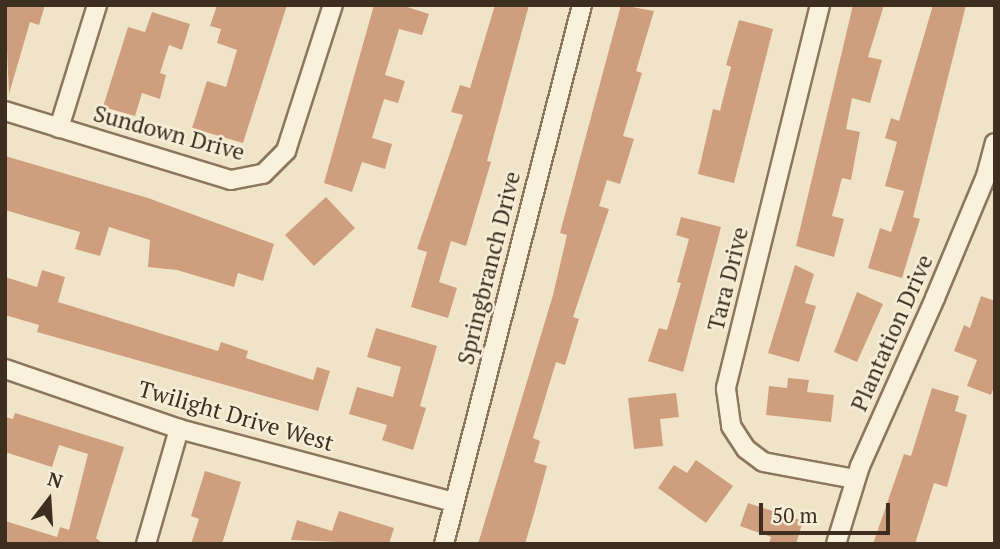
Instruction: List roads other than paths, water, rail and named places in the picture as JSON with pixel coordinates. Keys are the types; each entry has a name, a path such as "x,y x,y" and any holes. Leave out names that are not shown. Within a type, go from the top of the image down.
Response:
{"street":[{"path":"59,128 97,5"},
{"name":"Sundown Drive","path":"5,111 231,180 263,174 286,151 333,5"},
{"name":"Springbranch Drive","path":"444,544 582,5"},
{"name":"Tara Drive","path":"820,5 726,389 731,426 746,449 763,462 855,479"},
{"name":"Plantation Drive","path":"836,544 855,479 956,249 995,143"},
{"name":"Twilight Drive West","path":"5,369 178,429 454,502"},
{"path":"146,544 178,429"}]}
